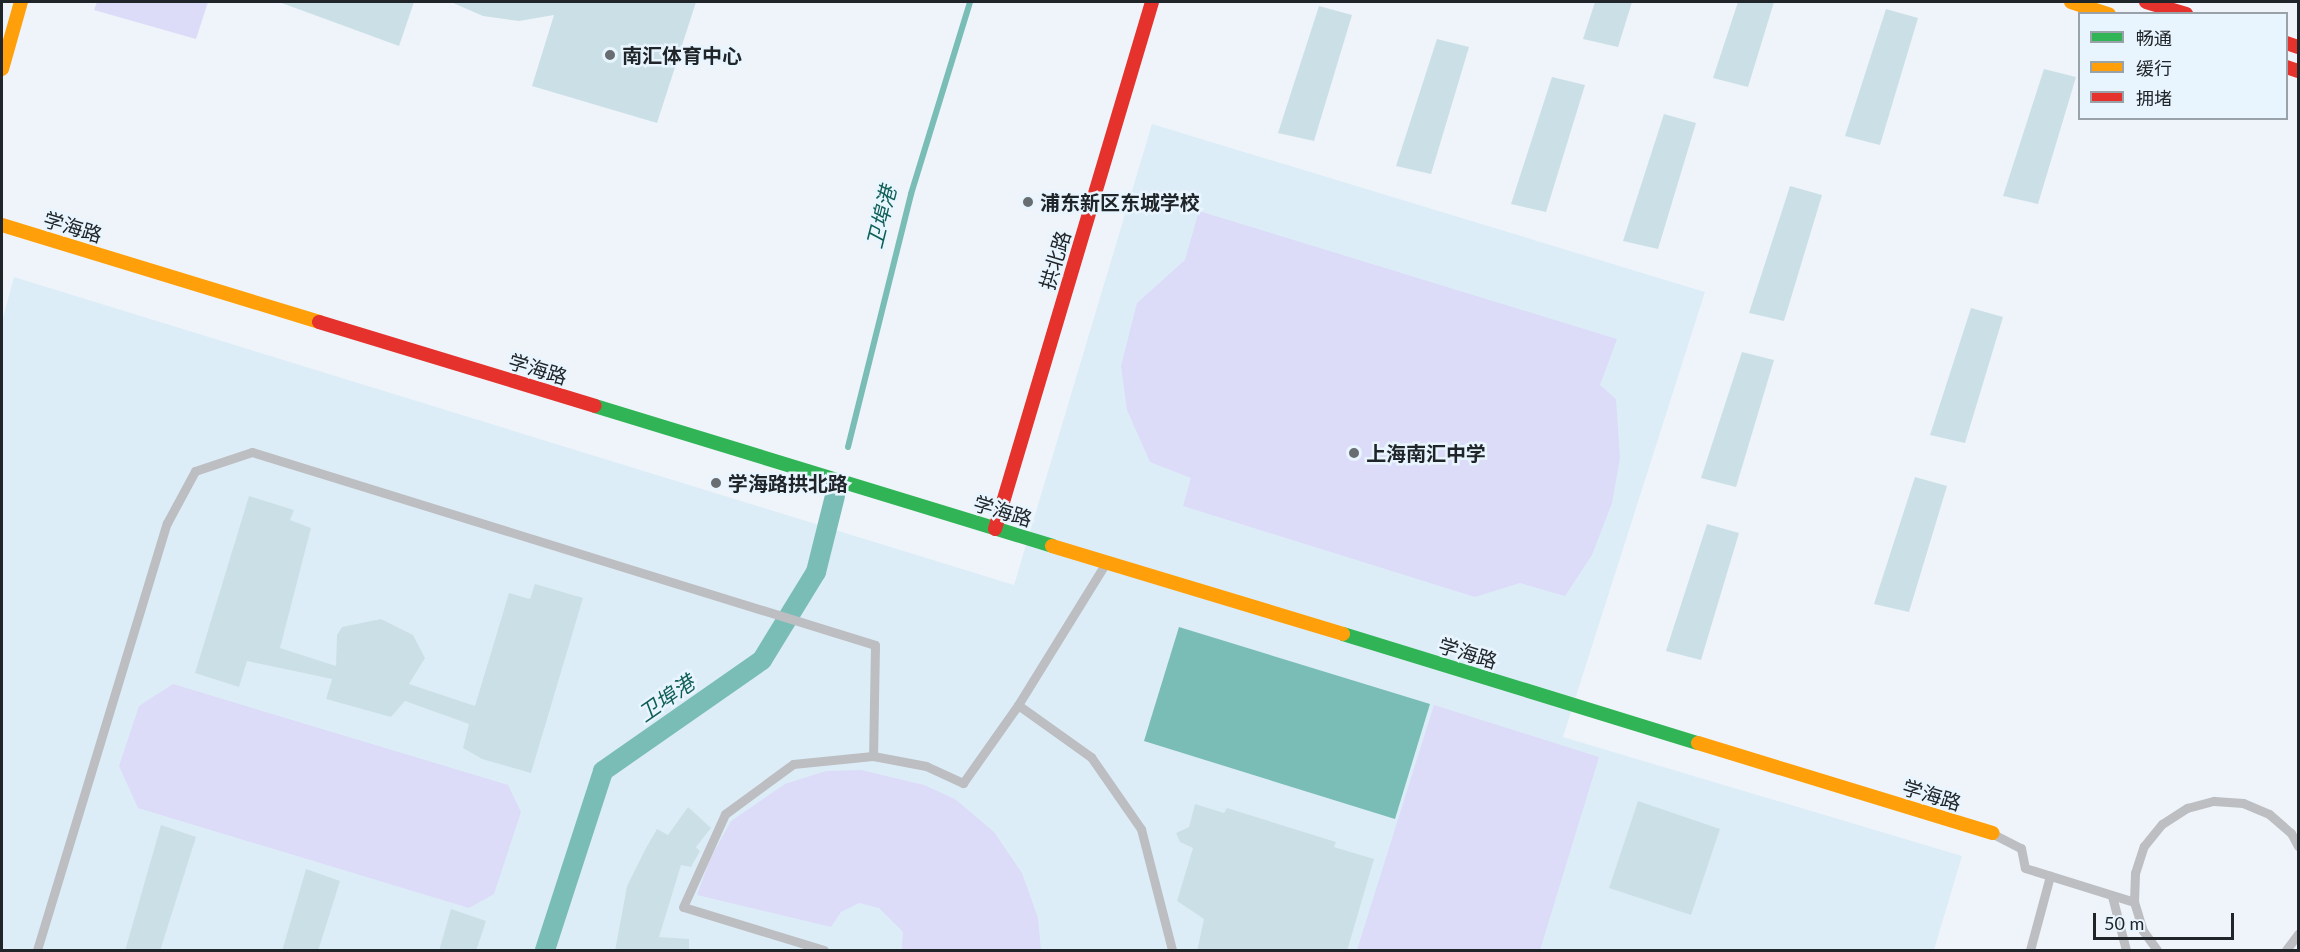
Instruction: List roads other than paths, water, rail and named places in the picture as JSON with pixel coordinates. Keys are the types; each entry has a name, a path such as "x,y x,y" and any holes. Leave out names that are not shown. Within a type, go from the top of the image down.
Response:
{"street":[{"path":"2,69 21,2"},
{"name":"拱北路","path":"995,529 1152,2"},
{"path":"2071,2 2103,12"},
{"path":"2146,2 2179,12"},
{"name":"学海路","path":"2,225 1993,834"}],"lane":[{"path":"37,951 167,523 195,471 252,452 875,645 873,756"},
{"path":"824,951 683,908 725,814 793,764 873,756 926,766 963,783 1018,705 1107,562"},
{"path":"1018,705 1090,757 1141,829 1172,951"},
{"path":"2157,951 2143,931 2133,902 2134,873 2144,846 2162,824 2187,808 2214,801 2243,803 2269,814 2291,833 2298,846"},
{"path":"1993,834 2021,848 2025,868 2133,902"},
{"path":"2030,951 2050,876"},
{"path":"2112,896 2126,951"},
{"path":"2286,951 2298,934"}],"waterway":[{"name":"卫埠港","path":"848,447 911,194 970,2"},
{"name":"卫埠港","path":"545,950 603,771 762,660 816,572 835,496"}],"place":[{"name":"南汇体育中心","path":"610,55"},
{"name":"浦东新区东城学校","path":"1028,202"},
{"name":"上海南汇中学","path":"1354,453"},
{"name":"学海路拱北路","path":"716,483"}]}
